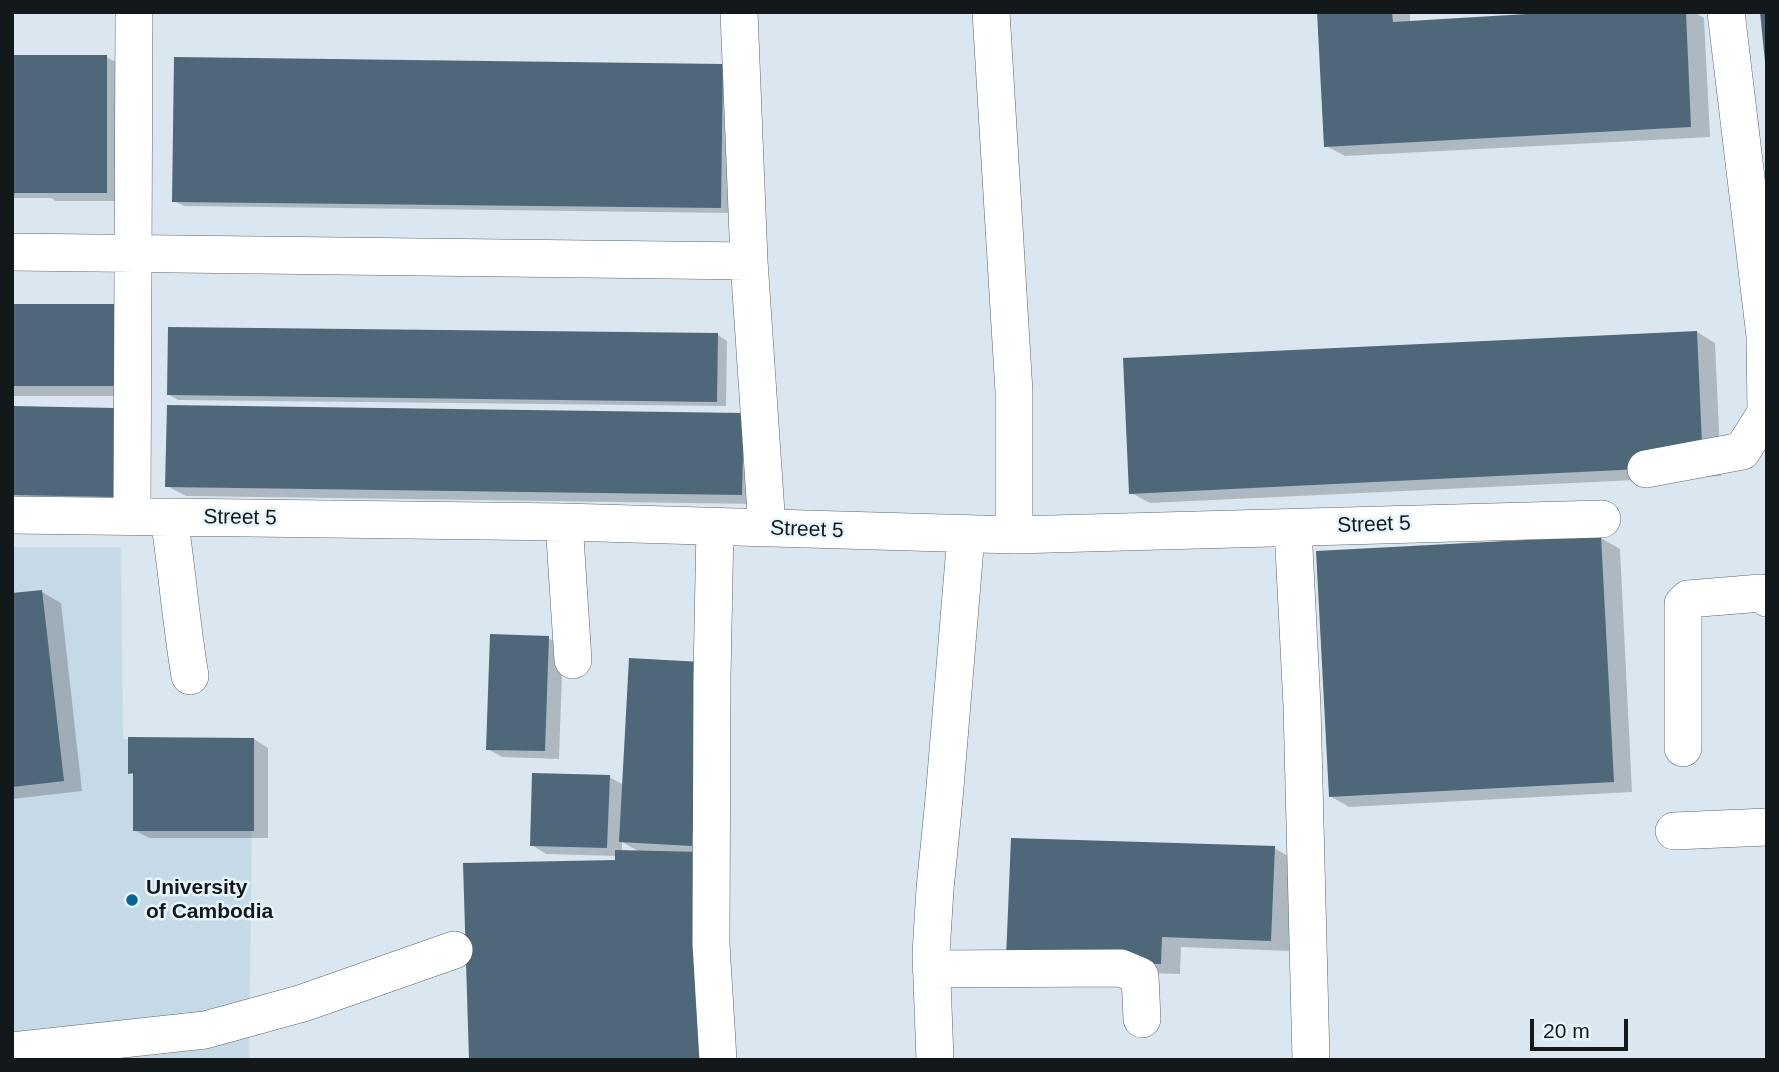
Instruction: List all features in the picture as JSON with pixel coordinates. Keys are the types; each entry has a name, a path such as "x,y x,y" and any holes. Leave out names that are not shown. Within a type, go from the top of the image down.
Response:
{"street":[{"path":"132,517 134,12"},
{"path":"739,12 750,261 767,528"},
{"path":"991,12 1014,391 1014,535"},
{"path":"1646,469 1742,450 1766,413 1765,336 1726,12"},
{"path":"12,252 750,261"},
{"name":"Street 5","path":"12,516 565,522 1014,535 1602,519"},
{"path":"169,517 190,676"},
{"path":"565,522 573,660"},
{"path":"715,527 711,930 718,1060"},
{"path":"1293,528 1303,719 1311,1060"},
{"path":"936,1060 931,969 935,889 966,534"},
{"path":"1683,748 1683,604 1688,599 1761,593 1767,598"},
{"path":"1674,831 1767,827"},
{"path":"12,1051 83,1051 205,1030 303,1003 454,950"},
{"path":"931,969 1121,968 1140,976 1142,1019"}],"shaded area":[{"name":"University of Cambodia","path":"12,547 121,547 123,739 253,739 249,1060 12,1060"}],"building":[{"path":"1317,12 1392,12 1393,22 1560,12 1686,12 1691,127 1324,147"},
{"path":"1760,12 1767,12 1767,62 1765,62"},
{"path":"12,55 107,55 107,193 12,193"},
{"path":"174,57 723,64 721,208 172,202"},
{"path":"12,304 115,304 115,386 12,386"},
{"path":"168,327 718,333 717,402 167,395"},
{"path":"1697,331 1703,466 1129,494 1123,358"},
{"path":"167,405 744,413 742,495 165,487"},
{"path":"12,406 116,408 113,497 12,495"},
{"path":"1601,536 1614,782 1329,797 1316,551"},
{"path":"42,590 64,781 12,787 12,593"},
{"path":"490,634 549,636 545,751 486,750"},
{"path":"629,658 702,662 692,846 619,842"},
{"path":"128,737 254,738 254,831 133,831 133,773 128,774"},
{"path":"532,773 610,775 607,848 530,846"},
{"path":"1011,838 1275,846 1271,941 1162,937 1161,964 1006,959"},
{"path":"615,850 703,852 701,1060 469,1060 463,863 615,860"}],"place":[{"name":"University of Cambodia","path":"132,900"}]}
